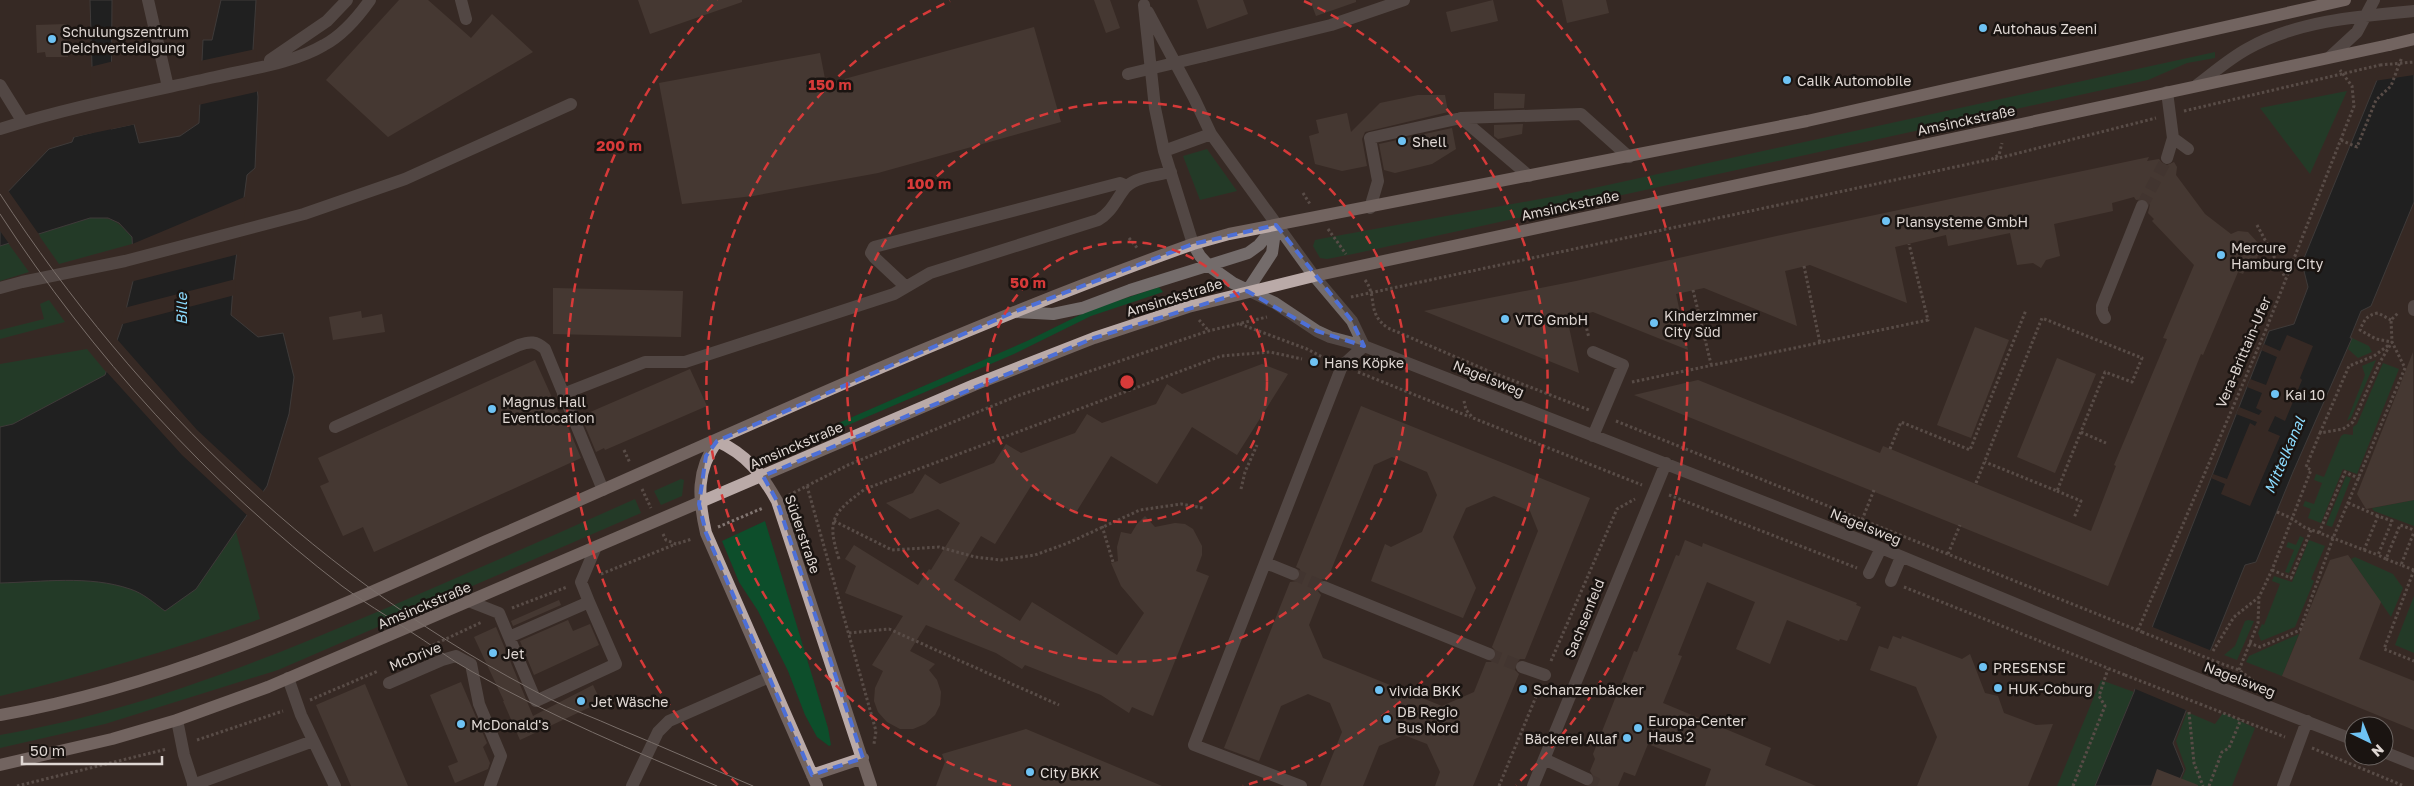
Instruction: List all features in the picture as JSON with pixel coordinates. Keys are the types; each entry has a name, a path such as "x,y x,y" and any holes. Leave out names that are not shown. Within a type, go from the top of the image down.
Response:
{"main road":[{"path":"0,715 95,693 181,666 280,631 1014,312 1193,244 1276,225 1370,208 1806,120 2345,0"},
{"name":"Amsinckstraße","path":"0,765 112,739 178,720 288,678 471,602 974,385 1085,341 1188,307 1247,291 1355,267 2414,39"},
{"path":"717,441 706,456 702,473 699,504 706,532 814,781 863,758"},
{"name":"Süderstraße","path":"717,441 731,447 763,476 777,501 871,786"}],"street":[{"path":"148,0 168,87"},
{"path":"258,68 320,26 347,0"},
{"path":"0,129 73,108 258,68 305,54 324,46 352,23 370,0"},
{"path":"461,0 466,20"},
{"path":"1128,74 1331,25 1404,0"},
{"path":"2330,57 2357,32 2367,17 2374,0"},
{"name":"Nagelsweg","path":"1211,134 1194,98 1144,5 1155,108 1164,151 1193,244 1209,266 1247,291 1289,311 1317,331 1364,346 1666,463 1880,548 2208,683 2344,736"},
{"path":"2197,85 2236,56 2268,39 2304,28 2408,12"},
{"path":"0,85 23,122"},
{"path":"2167,92 2173,138 2167,158"},
{"path":"0,288 125,261 304,214 405,179 571,104"},
{"path":"1370,208 1378,181 1370,138 1461,118 1581,114 1628,156"},
{"path":"1461,118 1529,176"},
{"path":"1164,151 1211,134 1314,276 1352,321 1364,346 1342,366 1194,745 1301,786"},
{"path":"2173,138 2188,149"},
{"path":"906,287 874,257 871,253 874,248 1120,183 1132,184 1171,172"},
{"path":"563,394 645,362 685,362 894,294 930,273 1098,220 1110,211 1132,184"},
{"path":"2105,318 2102,306 2142,206"},
{"path":"1014,312 1054,314 1082,308 1130,290 1209,266 1248,253 1259,245 1276,225"},
{"path":"1247,291 1272,253 1276,225"},
{"path":"335,427 529,342 538,343 545,349 603,490"},
{"path":"1593,352 1623,365 1593,436"},
{"name":"Sachsenfeld","path":"1533,786 1666,463"},
{"path":"1870,573 1880,548"},
{"path":"471,602 499,613 536,700 616,664 581,582 595,549"},
{"path":"1891,581 1900,557"},
{"path":"1266,563 1293,574"},
{"path":"1324,587 1489,654"},
{"path":"509,637 589,602"},
{"name":"McDrive","path":"389,683 442,660 456,656 471,664 480,704 501,756 490,786"},
{"path":"1522,667 1545,675"},
{"path":"288,678 298,706 335,786"},
{"path":"632,786 658,732 669,721 770,678"},
{"path":"178,720 182,745 194,785 313,740"},
{"path":"2282,786 2307,721"},
{"path":"2394,756 2414,764"},
{"path":"1544,759 1587,779"}],"path":[{"path":"2341,140 2357,147 2376,100 2391,86 2404,53"},
{"path":"2380,65 2414,62"},
{"name":"Vera-Brittain-Ufer","path":"2138,630 2286,279 2341,140 2354,106 2352,86"},
{"path":"1334,300 1371,294 1992,160 1999,154 2002,145 2003,127"},
{"path":"1303,193 1368,283 1375,317 1388,328 1499,375 2217,662"},
{"path":"2257,225 2286,279"},
{"path":"1614,386 1711,364 1928,320 1909,244"},
{"path":"1804,266 1820,343"},
{"path":"1693,290 1711,364"},
{"path":"2249,643 2260,647 2300,630 2333,538 2360,479 2405,368 2392,342 2392,320 2400,311 2414,308"},
{"path":"1890,449 1901,422 1970,450 2026,310"},
{"path":"2392,320 2378,313 2370,315 2363,322 2360,330 2376,339 2392,342"},
{"path":"1583,314 1593,352"},
{"path":"1976,483 2042,318 2142,358 2132,382 2105,372 2057,491"},
{"path":"777,501 856,462 1016,396 1208,330 1239,324"},
{"path":"2320,433 2343,428 2353,422 2380,362 2392,342"},
{"path":"2239,670 2258,622 2259,597 2272,570 2311,470 2306,467 2349,366 2374,356 2392,342"},
{"path":"839,559 832,536 834,521 842,506 865,489 1221,356 1270,352 1302,358"},
{"path":"1499,375 1461,383 1466,410 1473,418 1870,573"},
{"path":"2081,432 2106,443"},
{"path":"1241,489 1245,472 1257,445"},
{"path":"1985,462 2081,501 2074,518"},
{"path":"2320,533 2345,472 2360,479"},
{"path":"808,486 876,730 873,746 863,758"},
{"path":"1499,786 1616,509 1654,489"},
{"path":"1862,520 1874,490"},
{"path":"2348,503 2414,531 2400,565"},
{"path":"834,521 892,550 939,547 975,558 1001,560 1035,555 1068,543 1140,510 1181,504 1203,508"},
{"path":"2276,512 2291,518 2311,530 2414,570 2384,649 2414,661"},
{"path":"2364,550 2378,516"},
{"path":"2378,555 2392,521"},
{"path":"1948,554 1960,525"},
{"path":"2386,559 2400,525"},
{"path":"1102,526 1113,562"},
{"path":"2272,570 2291,578 2311,530"},
{"path":"427,648 499,613 676,544"},
{"path":"1891,581 2108,669 2200,704"},
{"path":"2213,651 2234,617 2259,597"},
{"path":"848,633 889,629 1059,705"},
{"path":"17,786 182,745 298,706 383,669"},
{"path":"2073,786 2105,706 2099,696 2108,669"},
{"path":"2189,712 2194,762 2203,786"},
{"path":"2208,786 2222,752 2229,748 2241,719"}],"highlighted area":[{"path":"1276,225 1352,321 1364,346 1317,331 1247,291 1094,338 763,476 777,501 863,758 812,775 706,533 699,504 706,456 717,441 1014,312 1193,244"}],"green space":[{"path":"2215,52 2215,58 2187,63 2148,80 1353,254 1327,259 1320,258 1313,246 1315,240 1562,195"},
{"path":"2347,91 2310,174 2260,108"},
{"path":"1207,149 1237,191 1200,200 1183,156"},
{"path":"90,218 104,218 117,223 132,237 132,244 59,264 38,234"},
{"path":"8,243 29,272 0,281 0,246"},
{"path":"1159,287 1163,292 1091,316 1014,354 764,461 760,457 1027,341 1090,310"},
{"path":"49,300 65,322 0,339 0,330 44,319 40,304"},
{"path":"2352,338 2369,346 2372,352 2358,358 2348,349"},
{"path":"87,349 106,372 105,375 13,424 0,427 0,364"},
{"path":"2376,360 2351,418 2347,421 2365,375 2362,366"},
{"path":"2383,363 2399,369 2357,474 2343,469 2321,523 2308,518 2311,509 2303,506 2305,501 2314,504 2322,483 2314,480 2316,474 2324,477 2341,436 2344,434 2353,435 2353,427 2357,424"},
{"path":"2346,476 2351,478 2332,527 2326,525"},
{"path":"681,479 684,480 682,496 661,505 654,491"},
{"path":"635,499 641,513 278,670 105,724 0,748 0,735 92,715 137,702 271,656 428,590"},
{"path":"2414,500 2414,526 2374,511 2372,508"},
{"path":"765,521 828,728 831,745 829,746 817,737 805,715 788,671 758,611 739,582 722,541"},
{"path":"236,532 260,619 131,661 0,696 0,583 65,580 98,582 130,589 148,598 165,611 216,560"},
{"path":"2300,536 2304,538 2289,573 2285,572 2294,550 2286,547 2288,542 2296,545"},
{"path":"2309,540 2325,546 2311,579 2314,581 2295,627 2261,641 2258,633 2262,624 2264,625 2280,584 2272,581 2274,576 2292,582"},
{"path":"2355,557 2393,574 2403,588 2391,617 2351,559"},
{"path":"2414,596 2414,653 2395,645"},
{"path":"2245,621 2254,621 2237,660 2224,655 2235,646"},
{"path":"2299,634 2282,676 2246,662 2249,656"},
{"path":"2101,680 2134,692 2095,786 2057,786"},
{"path":"2187,712 2215,724 2223,713 2255,728 2232,786 2179,786 2186,769 2176,741"}],"water":[{"name":"Bille","path":"90,0 112,0 111,129 134,124 139,143 180,136 199,123 203,40 212,40 221,0 256,0 253,49 258,97 255,168 247,175 234,274 231,315 258,337 283,333 294,377 289,414 267,486 196,589 165,611 148,598 130,589 98,582 65,580 0,583 0,427 13,424 105,375 122,326 134,277 132,237 119,223 108,218 90,218 0,246 0,200 49,149 72,142 74,137 94,132"},
{"name":"Mittelkanal","path":"2414,0 2414,202 2371,306 2361,311 2350,338 2352,338 2256,562 2245,565 2173,743 2184,770 2177,786 2095,786 2134,692 2153,625 2269,331 2294,324 2308,287 2302,263 2404,14"}],"pier":[{"path":"2408,0 2414,0 2414,75 2374,81"},
{"path":"256,49 260,91 198,105 200,61"},
{"path":"114,61 114,126 133,121 136,124 74,137 73,134 91,131 90,67"},
{"path":"7,189 40,236 10,245 0,231 0,196"},
{"path":"247,196 239,254 130,282 130,245"},
{"path":"236,279 235,295 119,325 124,308"},
{"path":"2287,335 2313,346 2300,378 2302,380 2285,421 2275,416 2268,431 2280,436 2250,506 2221,494 2225,484 2211,478 2213,474 2227,479 2250,423 2255,426 2257,422 2236,414 2239,407 2259,415 2262,411 2256,408 2262,393 2247,387 2250,379 2266,385 2277,357 2261,350 2264,344 2280,351"},
{"path":"115,337 197,430 265,493 249,517 182,455 104,369"},
{"path":"2150,626 2212,651 2188,711 2133,688"}],"building":[{"path":"399,0 428,0 471,38 492,14 533,52 388,137 326,80"},
{"path":"638,0 742,0 742,2 650,34"},
{"path":"1094,0 1110,0 1120,28 1106,33"},
{"path":"1197,0 1243,0 1248,14 1207,29"},
{"path":"1310,0 1356,0 1356,2 1316,16"},
{"path":"1493,0 1498,21 1451,32 1446,12"},
{"path":"1562,0 1606,0 1609,13 1567,23"},
{"name":"Schulungszentrum Deichverteidigung","path":"67,24 68,57 46,57 45,52 37,53 36,25"},
{"path":"1034,27 1061,122 878,173 753,196 682,204 659,83 820,53 826,84"},
{"path":"1494,93 1525,94 1524,108 1494,109"},
{"path":"1418,95 1445,95 1448,112 1365,132 1362,139 1367,166 1342,171 1315,164 1309,136 1319,133 1316,120 1347,113 1351,132 1380,103"},
{"path":"1523,124 1522,134 1498,139 1494,136 1494,125"},
{"path":"1452,128 1456,149 1432,164 1395,173 1384,170 1379,144"},
{"path":"2149,157 2147,161 2159,159 2165,166 2174,162 2177,167 2176,175 2205,214 2231,234 2238,231 2248,232 2259,244 2260,251 2257,258 2249,262 2243,274 2238,272 2203,355 2201,354 2108,586 1634,395 1698,380 1880,453 1883,446 2091,531 2116,466 2114,465 2167,339 2163,338 2194,265 2152,221 2154,219 2148,213 2150,204 2145,199 2136,200 2134,197 2112,203 2113,211 2054,224 2060,256 2046,260 2041,268 2033,263 2017,265 2010,233 1948,246 1946,235 1895,247 1907,303 1810,265 1785,271 1797,326 1704,288 1676,294 1688,350 1593,312 1567,318 1579,373 1424,311 1576,281 1795,232"},
{"path":"553,288 683,291 681,337 553,334"},
{"path":"361,311 362,318 382,314 385,332 333,340 329,317"},
{"path":"1975,327 2009,340 1971,438 1937,425"},
{"path":"2413,352 2414,500 2366,509 2357,494"},
{"path":"2057,358 2096,374 2055,473 2017,457"},
{"name":"Magnus Hall Eventlocation","path":"535,360 564,424 566,422 581,458 374,552 363,527 343,536 320,486 329,482 318,458"},
{"path":"1262,364 1288,374 1237,455 1192,427 1157,484 1111,456 1075,514 1031,486 995,544 981,536 954,580 1020,621 1032,602 1117,655 1144,613 1121,586 1111,563 1118,561 1117,547 1121,532 1131,534 1145,516 1155,527 1175,523 1185,524 1193,529 1202,546 1202,555 1196,571 1209,576 1153,716 1132,707 1129,713 1101,695 1025,665 1022,669 996,653 926,625 910,651 935,664 929,670 937,680 941,692 940,705 935,715 925,724 913,729 900,729 887,722 878,712 874,701 875,688 883,671 872,665 903,616 845,593 856,566 845,559 854,545 918,585 929,569 931,570 960,523 938,509 910,519 886,503 913,493 925,474 940,484 994,463 1006,444 1021,453 1075,433 1087,414 1102,423 1156,404 1167,384 1182,394"},
{"path":"690,369 707,406 605,450 604,448 596,452 581,416"},
{"path":"1361,406 1590,498 1525,659 1520,659 1515,664 1514,669 1519,674 1473,786 1435,786 1440,772 1427,744 1404,735 1379,746 1363,786 1320,786 1342,732 1330,703 1308,694 1281,706 1259,761 1224,748 1290,582 1298,581 1301,577 1300,569 1296,567","holes":["1392,457 1427,472 1437,495 1422,532 1391,547 1385,544 1371,581 1463,618 1476,588 1453,537 1466,508 1494,496 1530,511 1538,531 1492,647 1497,652 1496,657 1491,662 1486,662 1474,692 1442,706 1323,658 1309,625 1321,595 1316,589 1317,584 1322,579 1327,580 1374,465"]},
{"path":"1685,540 1702,547 1703,543 1857,603 1856,605 1861,607 1847,641 1840,639 1839,641 1787,620 1770,664 1736,649 1755,602 1707,582 1678,655 1682,656 1663,703 1771,748 1765,765 1816,786 1705,786 1711,769 1648,744 1635,776 1624,772 1618,786 1591,786 1595,779 1590,771 1595,759 1593,754 1634,651 1637,652 1676,555 1679,556"},
{"path":"2348,555 2381,602 2359,659 2414,681 2414,730 2394,722 2394,716 2380,716 2282,676 2330,560"},
{"path":"559,600 561,605 513,626 511,621"},
{"path":"568,620 573,631 590,624 599,645 534,675 520,641"},
{"path":"496,627 533,716 593,685 601,702 520,740 474,637"},
{"path":"1893,636 1901,639 1902,636 1962,659 1970,654 1985,693 1998,696 2004,713 2036,725 2053,724 2028,786 1917,786 1937,737 1916,687 1870,670 1879,646 1888,649"},
{"name":"McDonald's","path":"461,682 487,743 483,747 490,763 488,769 455,783 448,766 458,762 430,695"},
{"path":"365,684 408,786 351,786 316,705"},
{"path":"1026,729 1162,786 936,786 945,762 942,754"},
{"path":"2157,769 2198,785 2198,786 2151,786"}],"tunnel":[{"path":"2142,206 2167,158"},
{"path":"1293,574 1324,587"},
{"path":"1489,654 1522,667"},
{"path":"1587,779 1602,786"}],"tram line":[{"path":"0,194 54,272 113,346 175,416 242,482 313,544 388,601 467,653 550,699 753,786"},
{"path":"0,214 73,317 113,367 155,414 245,504 342,586 471,671 531,703 592,732 717,786"}],"place":[{"name":"Autohaus Zeeni","path":"1983,28"},
{"name":"Schulungszentrum Deichverteidigung","path":"52,39"},
{"name":"Calik Automobile","path":"1787,80"},
{"name":"Shell","path":"1402,141"},
{"name":"Plansysteme GmbH","path":"1886,221"},
{"name":"Mercure Hamburg City","path":"2221,255"},
{"name":"VTG GmbH","path":"1505,319"},
{"name":"Kinderzimmer City Süd","path":"1654,323"},
{"name":"Hans Köpke","path":"1314,362"},
{"name":"Kai 10","path":"2275,394"},
{"name":"Magnus Hall Eventlocation","path":"492,409"},
{"name":"Jet","path":"493,653"},
{"name":"PRESENSE","path":"1983,667"},
{"name":"HUK-Coburg","path":"1998,688"},
{"name":"Schanzenbäcker","path":"1523,689"},
{"name":"vivida BKK","path":"1379,690"},
{"name":"Jet Wäsche","path":"581,701"},
{"name":"DB Regio Bus Nord","path":"1387,719"},
{"name":"McDonald's","path":"461,724"},
{"name":"Europa-Center Haus 2","path":"1638,728"},
{"name":"Bäckerei Allaf","path":"1627,738"},
{"name":"City BKK","path":"1030,772"}]}
